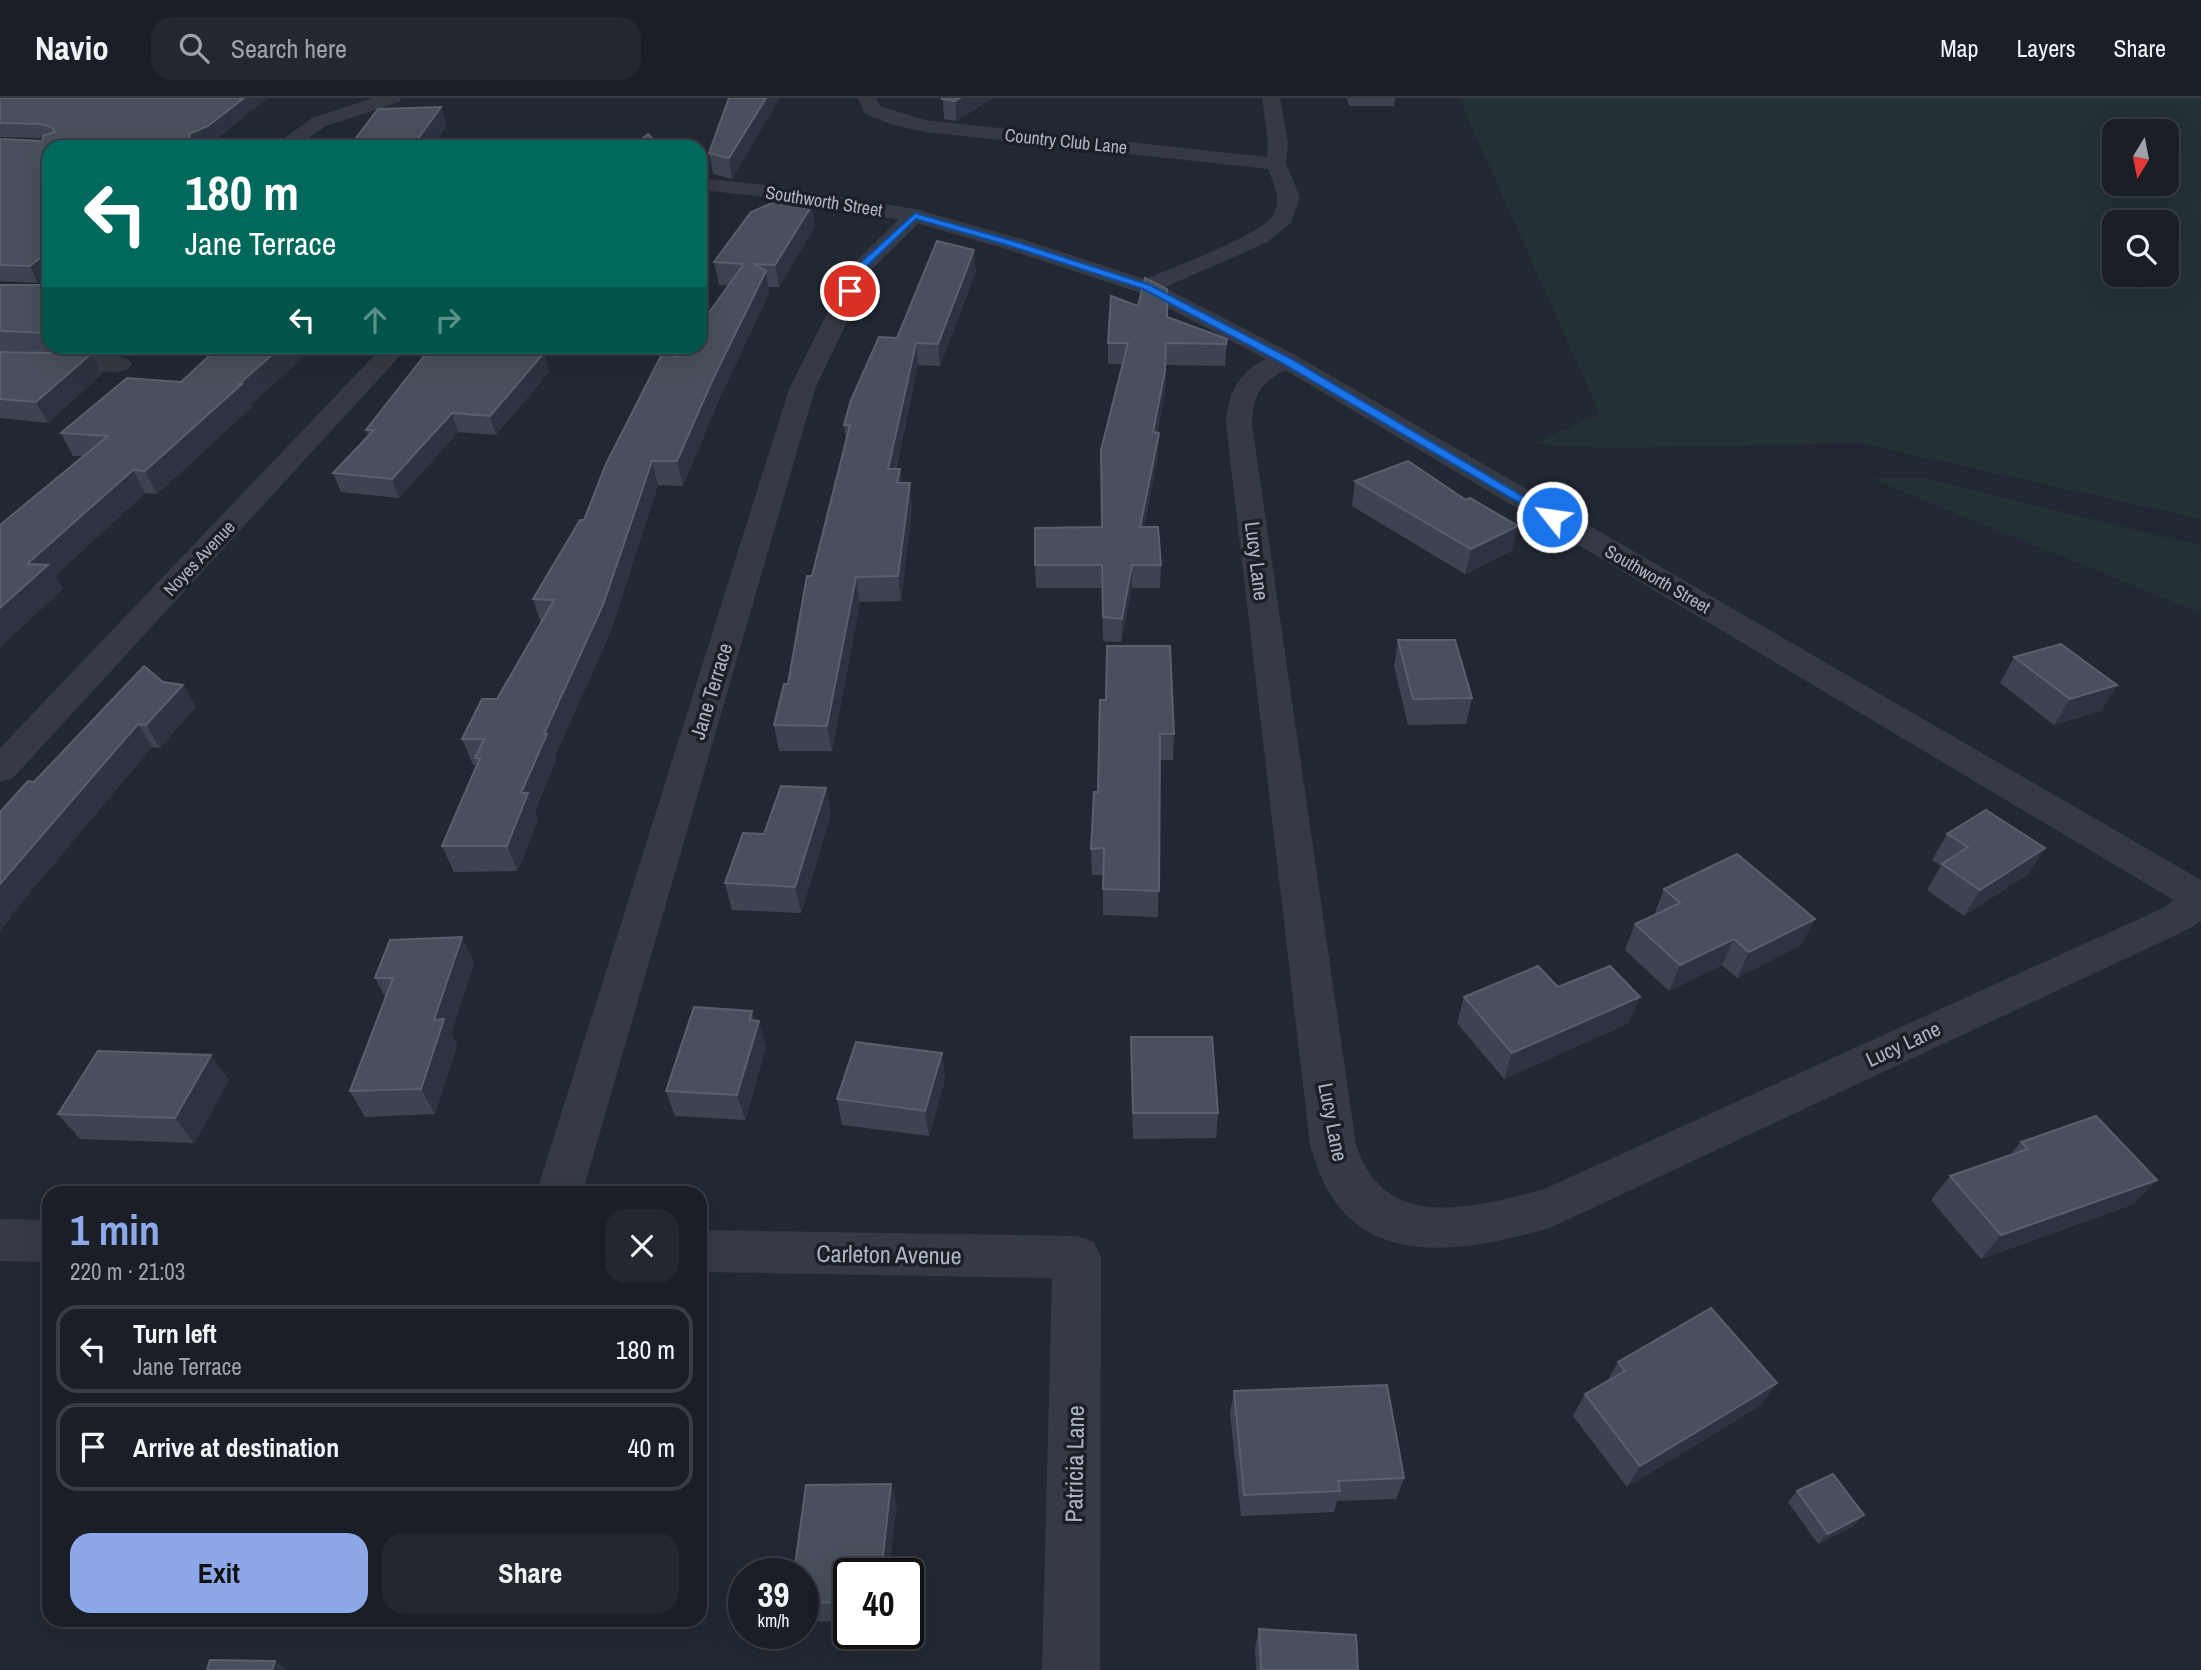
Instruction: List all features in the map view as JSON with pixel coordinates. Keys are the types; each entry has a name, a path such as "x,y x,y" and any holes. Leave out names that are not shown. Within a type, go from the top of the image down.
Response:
{"street":[{"path":"292,140 319,122 392,98"},
{"name":"Country Club Lane","path":"867,98 872,110 879,114 925,126 1276,164"},
{"path":"1146,287 1243,245 1280,223 1289,197 1276,164 1278,143 1271,98"},
{"name":"Southworth Street","path":"707,185 775,192 915,216 1014,244 1146,287 1286,360 2201,900"},
{"name":"Jane Terrace","path":"561,1186 802,389 862,266 915,216"},
{"name":"Noyes Avenue","path":"0,770 390,354"},
{"name":"Lucy Lane","path":"1286,360 1251,379 1239,406 1239,424 1333,1145 1342,1172 1365,1204 1393,1220 1437,1229 1482,1226 1550,1208 2165,923 2201,900"},
{"path":"0,361 119,363"},
{"name":"Carleton Avenue","path":"707,1251 1077,1257"},
{"name":"Patricia Lane","path":"1072,1670 1077,1257"}],"shaded area":[{"path":"1459,98 2201,98 2201,519 1860,443 1610,448 1531,444 1600,414"},
{"path":"1926,478 2201,546 2201,613 1872,479"}],"building":[{"path":"0,98 244,98 208,126 189,134 190,140 42,140 44,135 55,132 51,127 42,124 0,123"},
{"path":"729,98 766,98 729,158 709,153"},
{"path":"943,98 960,98 955,101"},
{"path":"441,107 417,140 354,140 378,109"},
{"path":"648,134 654,140 640,140"},
{"path":"0,139 42,141 42,257 30,266 0,265"},
{"path":"777,201 812,205 775,265 754,264 766,271 713,379 677,461 652,461 603,605 544,734 547,734 521,793 528,793 507,846 442,846 480,758 475,758 484,739 462,739 482,699 497,699 554,600 533,599 580,520 584,520 606,464 662,354 677,357 679,354 707,354 707,315 744,264 714,262 751,212"},
{"path":"937,241 974,250 938,344 916,343 888,469 900,469 897,483 910,483 898,576 856,577 827,726 774,725 784,684 788,684 807,576 812,576 850,425 844,425 851,400 879,337 897,338"},
{"path":"1145,278 1167,289 1167,317 1227,339 1226,344 1166,343 1165,371 1153,432 1159,433 1140,527 1158,527 1161,565 1132,565 1122,619 1103,617 1102,565 1035,565 1035,528 1102,527 1101,450 1128,343 1108,343 1111,296 1138,306"},
{"path":"0,285 42,285 42,333 0,331"},
{"path":"0,352 91,354 36,402 0,399"},
{"path":"211,354 273,354 145,471 133,470 27,564 48,565 0,608 0,525 108,436 61,433 127,378 181,382"},
{"path":"426,354 543,354 490,416 452,413 392,479 333,473 374,430 366,430"},
{"path":"1408,461 1466,500 1470,498 1518,526 1471,549 1355,481"},
{"path":"1398,640 1455,640 1472,698 1413,699"},
{"path":"2061,644 2117,685 2070,699 2014,657"},
{"path":"1107,646 1170,646 1174,734 1160,734 1159,891 1103,889 1104,848 1091,849 1094,792 1098,792 1100,700 1106,700"},
{"path":"144,666 163,682 183,685 146,725 138,724 0,884 0,812 28,781 34,782"},
{"path":"781,786 826,788 795,887 725,883 743,833 764,834"},
{"path":"1986,810 2045,848 1980,890 1942,864 1968,847 1947,834"},
{"path":"1737,854 1815,919 1749,952 1734,939 1680,965 1635,924 1680,903 1664,889"},
{"path":"462,937 434,1020 444,1019 421,1089 350,1091 393,978 375,978 390,940"},
{"path":"1538,966 1558,987 1610,966 1640,997 1512,1053 1464,997"},
{"path":"694,1007 752,1011 750,1020 759,1021 737,1095 666,1091"},
{"path":"1131,1037 1212,1037 1218,1113 1133,1113"},
{"path":"856,1042 942,1053 925,1111 837,1099"},
{"path":"98,1051 211,1055 175,1118 58,1114"},
{"path":"2096,1116 2157,1180 2001,1235 1950,1176 2028,1149 2021,1142"},
{"path":"1711,1308 1777,1383 1640,1466 1585,1394 1625,1371 1618,1362"},
{"path":"1387,1385 1404,1478 1338,1481 1340,1491 1244,1495 1234,1391"},
{"path":"1833,1474 1864,1515 1828,1534 1797,1491"},
{"path":"891,1484 883,1558 833,1558 833,1603 819,1602 819,1558 796,1558 806,1485"},
{"path":"1259,1629 1356,1635 1358,1670 1261,1670"},
{"path":"210,1660 275,1661 272,1670 207,1670"}],"route":[{"path":"850,291 862,266 915,216 1014,244 1146,287 1286,360 1552,517"}]}
